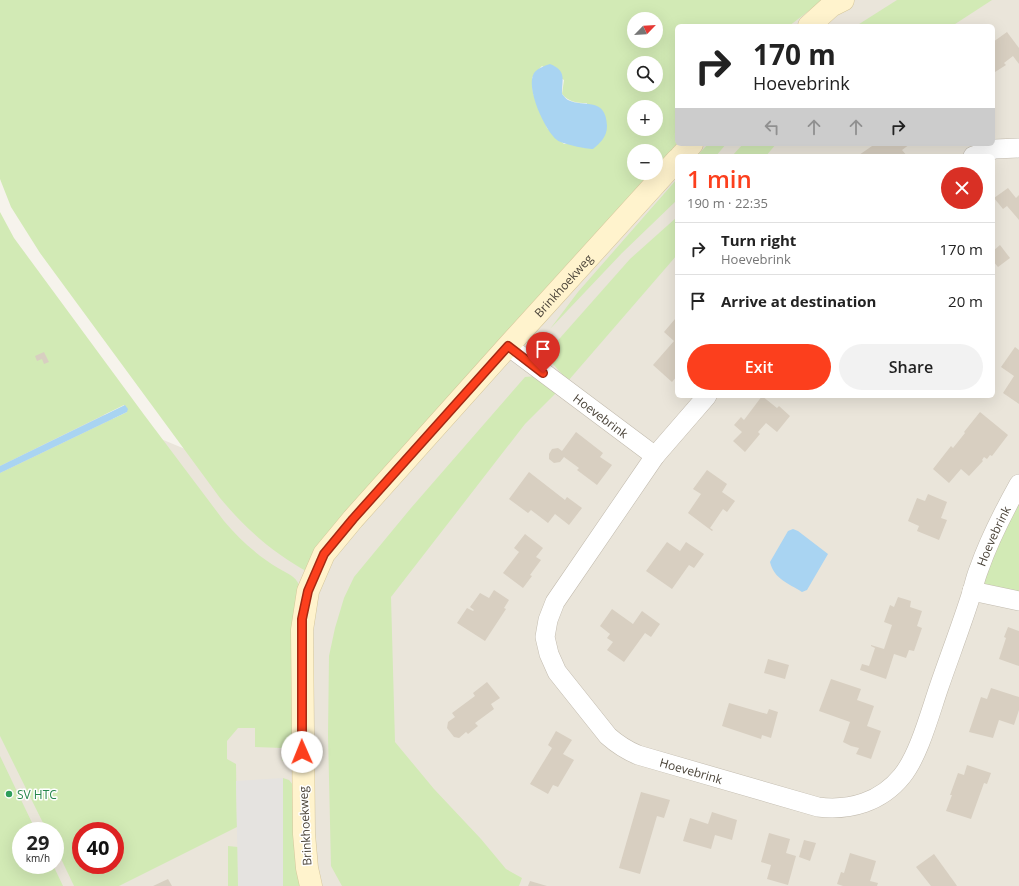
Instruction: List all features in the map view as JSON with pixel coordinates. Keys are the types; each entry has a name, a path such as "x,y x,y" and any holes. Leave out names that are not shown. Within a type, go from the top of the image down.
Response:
{"street":[{"path":"811,24 831,6 843,0"},
{"path":"683,154 690,146"},
{"path":"979,154 995,149 1019,148"},
{"name":"Brinkhoekweg","path":"311,886 307,868 304,834 302,630 306,598 311,581 324,554 353,519 675,162"},
{"name":"Hoevebrink","path":"508,346 655,456"},
{"name":"Hoevebrink","path":"705,398 655,456 556,602 548,620 545,637 549,654 557,672 608,736 617,744 638,755 818,807 842,808 854,806 879,796 902,776 910,764 919,743 979,569 1002,516 1019,484"},
{"path":"972,591 1019,601"}],"shaded area":[{"path":"761,0 1019,0 1019,886 0,886 0,372 317,504 627,151 627,180 663,180 663,144 633,144 640,136 663,136 663,134 675,143 675,146 995,146 995,24 740,24"},
{"path":"283,778 283,886 238,886 236,781"}],"green space":[{"path":"0,0 823,0 792,24 675,24 675,146 663,160 663,144 627,144 627,180 645,180 308,572 283,557 260,539 239,520 220,498 40,253 11,207 0,179","holes":["542,66 564,80 562,94 573,102 587,103 586,148 573,144 564,144 547,128 533,93 532,78"]},
{"path":"897,0 992,0 955,24 859,24"},
{"path":"706,146 724,146 718,154 699,154"},
{"path":"741,146 774,146 768,154 734,154"},
{"path":"675,181 675,202 622,253 550,329 578,292"},
{"path":"0,212 14,238 224,521 249,547 263,558 293,577 299,585 292,753 286,760 282,761 282,748 255,747 255,728 238,728 227,741 227,759 236,764 237,827 119,886 74,886 64,865 64,822 43,822 0,736 0,473 127,412 124,405 0,466"},
{"path":"675,219 675,257 568,381 545,355 630,259"},
{"path":"536,376 556,393 525,424 391,597 395,742 434,789 481,839 506,869 522,878 519,886 342,886 331,866 328,735 329,656 335,628 344,598 354,577 411,508 525,377"},
{"path":"1019,500 1019,597 985,586 983,579"},
{"name":"SV HTC","path":"0,756 32,822 12,822 12,874 57,874 63,886 0,886"},
{"path":"283,778 289,780 293,785 304,886 283,886"},
{"path":"228,846 238,847 238,886 228,886"}],"water":[{"path":"550,64 561,73 563,80 562,94 566,99 593,105 603,110 606,117 607,130 603,139 593,149 559,142 552,135 542,119 534,98 532,80 536,71 541,67"},
{"path":"125,405 128,409 127,412 0,473 0,466"},
{"path":"793,529 798,531 828,554 807,590 802,592 778,577 770,562 788,531"}],"building":[{"path":"1007,32 1019,48 1019,64 1013,56 1004,63 1006,65 995,72 995,41"},
{"path":"872,146 907,146 902,150 905,154 860,154"},
{"path":"1008,188 1016,198 1019,195 1019,220 1007,206 1003,209 995,197"},
{"path":"1000,245 1010,258 998,267 995,263 995,249"},
{"path":"675,319 675,378 672,382 653,365 674,341 664,332"},
{"path":"1015,347 1019,350 1019,404 1003,393 1014,376 1001,367"},
{"path":"44,352 49,362 44,364 42,359 37,361 35,356"},
{"path":"760,398 764,398 777,408 779,406 790,416 777,432 766,423 758,432 760,434 745,452 733,441 742,432 734,425 741,417 744,420"},
{"path":"980,412 1008,435 992,456 990,455 987,459 984,457 982,460 983,461 969,476 961,469 949,483 933,469 951,446 953,448"},
{"path":"576,432 603,453 600,457 612,465 597,485 577,470 579,468 564,457 560,462 554,463 549,459 549,454 552,449 558,448 562,451"},
{"path":"707,470 727,484 722,492 735,501 727,512 723,509 710,528 713,530 712,531 688,513 701,494 693,489"},
{"path":"529,472 565,500 567,497 582,508 569,525 555,514 548,523 531,510 528,513 509,499"},
{"path":"928,494 947,502 941,518 947,520 939,540 917,531 919,526 908,521 917,498 925,501"},
{"path":"525,534 543,548 536,557 541,560 523,588 503,573 519,552 514,548"},
{"path":"667,542 680,551 686,542 704,554 694,568 689,565 672,589 646,571"},
{"path":"494,590 509,600 504,608 506,609 485,641 457,623 467,608 473,611 474,610 470,607 480,593 489,598"},
{"path":"898,597 911,601 910,607 922,611 917,626 922,628 914,651 909,650 906,658 894,654 886,679 860,670 862,664 869,666 875,648 871,645 884,649 892,625 884,622 890,605 894,607"},
{"path":"612,609 633,624 642,611 660,624 651,637 645,633 624,662 607,650 613,642 607,638 610,634 600,626"},
{"path":"1008,627 1019,631 1019,666 999,659"},
{"path":"768,659 789,665 785,679 764,673"},
{"path":"831,679 861,689 857,700 874,706 867,726 881,731 871,759 856,754 859,748 843,742 850,722 819,711"},
{"path":"487,682 500,698 491,704 494,709 475,723 478,726 468,734 466,732 459,738 454,737 447,728 448,722 455,717 452,713 475,696 473,693"},
{"path":"991,688 1019,697 1019,710 1014,725 999,720 993,738 969,732 981,697 987,699"},
{"path":"729,703 767,714 769,709 778,712 771,738 762,735 761,739 722,726"},
{"path":"556,731 572,740 563,754 574,760 558,787 553,785 548,794 530,784 552,748 548,745"},
{"path":"967,765 991,773 987,784 984,783 971,819 946,811 958,773 964,775"},
{"path":"641,792 670,800 664,818 657,816 640,874 619,868"},
{"path":"712,812 737,820 732,840 715,835 711,849 683,841 690,818 708,824"},
{"path":"769,833 790,839 786,853 796,856 788,885 767,879 771,865 761,862"},
{"path":"804,840 816,843 810,861 799,857"},
{"path":"850,853 876,861 870,881 878,883 877,886 843,886 837,884 841,872 844,873"},
{"path":"934,854 957,886 931,886 916,867"},
{"path":"168,879 172,886 153,886"},
{"path":"530,881 547,886 528,886"}],"place":[{"name":"SV HTC","path":"9,794"}],"route":[{"path":"302,752 302,619 311,581 324,554 353,519 508,346 543,373"}]}
